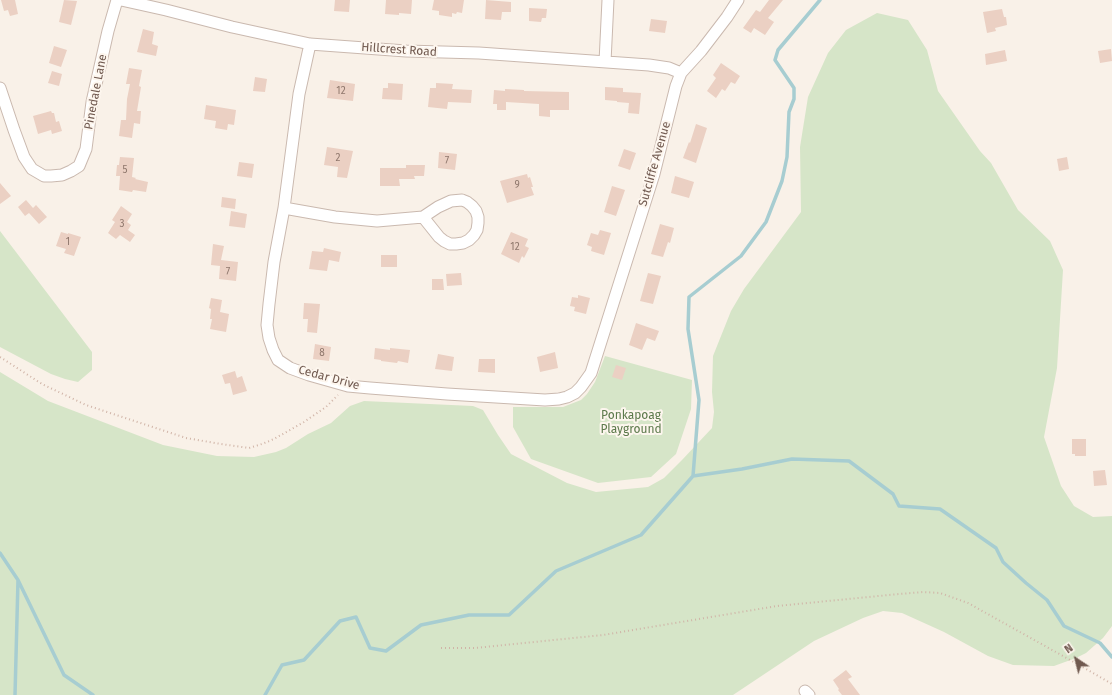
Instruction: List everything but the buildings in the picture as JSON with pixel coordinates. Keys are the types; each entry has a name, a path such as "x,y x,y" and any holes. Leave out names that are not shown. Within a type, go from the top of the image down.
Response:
{"street":[{"name":"Pinedale Lane","path":"0,88 24,157 32,169 44,176 62,175 78,166 86,149 95,88 108,31 117,0"},
{"name":"Hillcrest Road","path":"121,0 310,44 406,51 479,53 649,65 669,68 681,73"},
{"path":"605,62 608,0"},
{"name":"Sutcliffe Avenue","path":"600,344 654,174 676,86 681,73 723,22 738,0"},
{"name":"Cedar Drive","path":"310,44 299,94 284,208 274,262 268,311 267,325 269,338 278,360 290,368 348,386 545,400 559,399 575,393 591,373 600,344"},
{"path":"284,208 335,217 377,221 423,217 445,203 462,200 467,202 476,211 478,217 477,230 469,240 463,243 450,244 439,237 423,217"}],"path":[{"path":"0,357 42,384 86,405 186,438 248,448 274,439 304,422 326,407 348,386"},
{"path":"441,648 475,648 603,635 777,606 923,592 940,593 968,603 1112,684"}],"green space":[{"path":"877,13 908,20 927,50 938,91 980,151 991,163 1018,210 1050,241 1063,270 1057,368 1044,437 1061,486 1074,506 1093,517 1112,516 1112,626 1103,638 1086,653 1054,666 1013,665 988,656 944,632 902,613 883,611 863,618 814,641 733,695 0,695 0,372 48,401 163,445 217,456 254,457 276,452 331,423 350,406 364,401 473,406 483,410 511,454 567,483 596,492 648,487 664,478 712,428 714,412 712,392 713,356 731,311 744,289 801,212 800,147 808,97 828,53 846,30"},
{"path":"0,231 92,352 92,370 78,382 51,374 0,347"},
{"name":"Ponkapoag Playground","path":"605,356 692,380 691,409 676,454 651,477 598,483 531,459 513,427 513,407 563,407 581,400 595,382"}],"waterway":[{"path":"265,695 282,665 304,660 340,621 356,617 370,648 386,651 421,625 469,615 509,615 556,571 641,535 693,476 699,400 688,329 689,297 741,256 766,222 782,181 787,157 789,112 794,99 794,88 775,60 778,50 820,0"},
{"path":"693,476 742,469 792,459 849,461 893,494 899,506 940,509 996,548 1003,562 1047,600 1064,626 1100,643 1112,657"},
{"path":"0,553 18,580 64,675 93,695"},
{"path":"15,695 18,580"}]}
